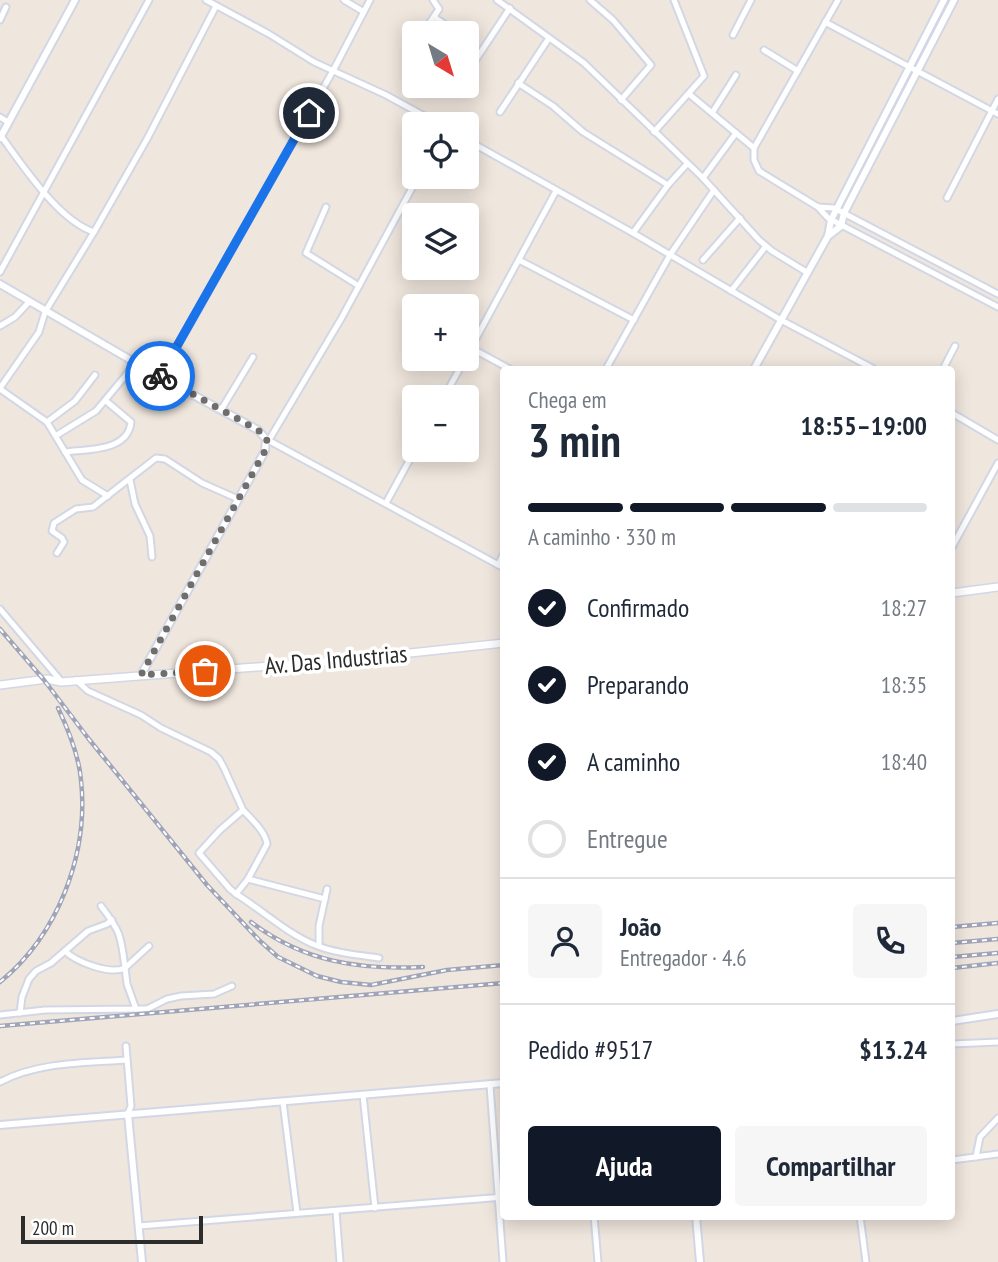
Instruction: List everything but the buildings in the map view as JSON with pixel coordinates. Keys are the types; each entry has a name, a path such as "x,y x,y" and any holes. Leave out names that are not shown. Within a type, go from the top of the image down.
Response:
{"main road":[{"path":"955,593 998,587"},
{"name":"Av. Das Industrias","path":"0,685 47,679 61,682 335,661 500,643"}],"street":[{"path":"75,0 0,137 44,193 78,225 94,232"},
{"path":"0,272 149,0"},
{"path":"206,0 314,62 334,69 416,112"},
{"path":"344,0 364,12"},
{"path":"160,377 334,69 370,0"},
{"path":"431,21 439,8 433,0"},
{"path":"497,0 584,63 703,178 766,246 808,273"},
{"path":"590,0 613,20 651,65 621,100"},
{"path":"654,132 689,94 704,73 674,0"},
{"path":"733,35 751,0"},
{"path":"838,0 754,148 754,160 759,171 818,207 841,226 998,307"},
{"path":"756,366 828,236 836,209 944,0"},
{"path":"828,236 841,226 844,213 954,0"},
{"path":"108,496 82,480 47,422 0,389 39,332 45,312 147,139 216,6"},
{"path":"0,20 6,7"},
{"path":"480,53 510,8"},
{"path":"434,17 440,21"},
{"path":"825,22 995,113"},
{"path":"500,112 549,38"},
{"path":"764,50 798,71"},
{"path":"712,113 736,75"},
{"path":"518,83 553,106 583,132 668,185"},
{"path":"689,94 754,148"},
{"path":"947,198 995,113 998,99"},
{"path":"0,117 8,122"},
{"path":"703,178 736,133"},
{"path":"479,147 781,320 867,366"},
{"path":"633,233 687,164"},
{"path":"141,675 265,451 268,439 359,286 412,189"},
{"path":"608,366 670,256 714,190"},
{"path":"479,333 556,191"},
{"path":"818,207 830,206 998,294"},
{"path":"326,207 306,253 359,286"},
{"path":"703,260 740,218"},
{"path":"862,237 868,226"},
{"path":"731,291 766,246"},
{"path":"519,260 634,320"},
{"path":"931,272 936,261"},
{"path":"0,284 45,312 258,430 268,439 500,565"},
{"path":"0,326 22,312 29,302"},
{"path":"945,366 955,346"},
{"path":"479,352 504,366"},
{"path":"221,410 253,357"},
{"path":"857,366 859,362"},
{"path":"57,435 89,417 106,401 136,363"},
{"path":"47,422 75,401 94,374"},
{"path":"65,452 110,446 124,438 131,422 106,401"},
{"path":"955,415 998,440"},
{"path":"57,553 64,541 52,531 52,525 68,513 93,507 152,461 161,457 202,483 238,499"},
{"path":"386,503 408,462"},
{"path":"955,542 998,463"},
{"path":"131,480 135,504 150,536 152,557"},
{"path":"0,609 61,682"},
{"path":"76,680 88,691 134,711 211,752 219,759 243,810 267,839 267,845 248,879 236,894"},
{"path":"243,810 199,853 236,894 280,925 318,946 342,953 379,958"},
{"path":"248,879 325,899"},
{"path":"318,946 319,926 327,889"},
{"path":"102,906 122,940 127,984 136,1009"},
{"path":"20,1013 22,997 29,979 36,971 88,931 112,920"},
{"path":"65,951 79,962 114,971 125,968 149,946"},
{"path":"0,1015 45,1010 147,1009 167,999 214,994 232,986"},
{"path":"955,1021 998,1014"},
{"path":"955,1044 998,1042"},
{"path":"126,1046 131,1107 128,1114 142,1262"},
{"path":"0,1083 27,1071 65,1064 127,1060"},
{"path":"0,1125 500,1084"},
{"path":"490,1085 500,1187"},
{"path":"363,1095 374,1208"},
{"path":"284,1102 297,1213"},
{"path":"975,1157 980,1137 998,1118"},
{"path":"955,1160 998,1154"},
{"path":"139,1226 500,1197"},
{"path":"336,1211 340,1262"},
{"path":"502,1220 503,1262"},
{"path":"594,1220 598,1262"},
{"path":"696,1220 700,1262"},
{"path":"861,1220 866,1262"}],"railway":[{"path":"0,629 44,680 207,885 278,957 317,976 371,985 447,970 500,965"},
{"path":"0,982 38,941 53,917 65,891 80,836 82,808 78,762 58,708"},
{"path":"251,922 291,946 333,961 377,967 423,967"},
{"path":"955,927 998,923"},
{"path":"955,943 998,939"},
{"path":"955,957 998,953"},
{"path":"955,968 998,963"},
{"path":"0,1026 500,983"}],"way so far":[{"path":"160,376 258,430 267,439 265,451 141,675 205,671"}],"route":[{"path":"160,376 309,113"}]}
